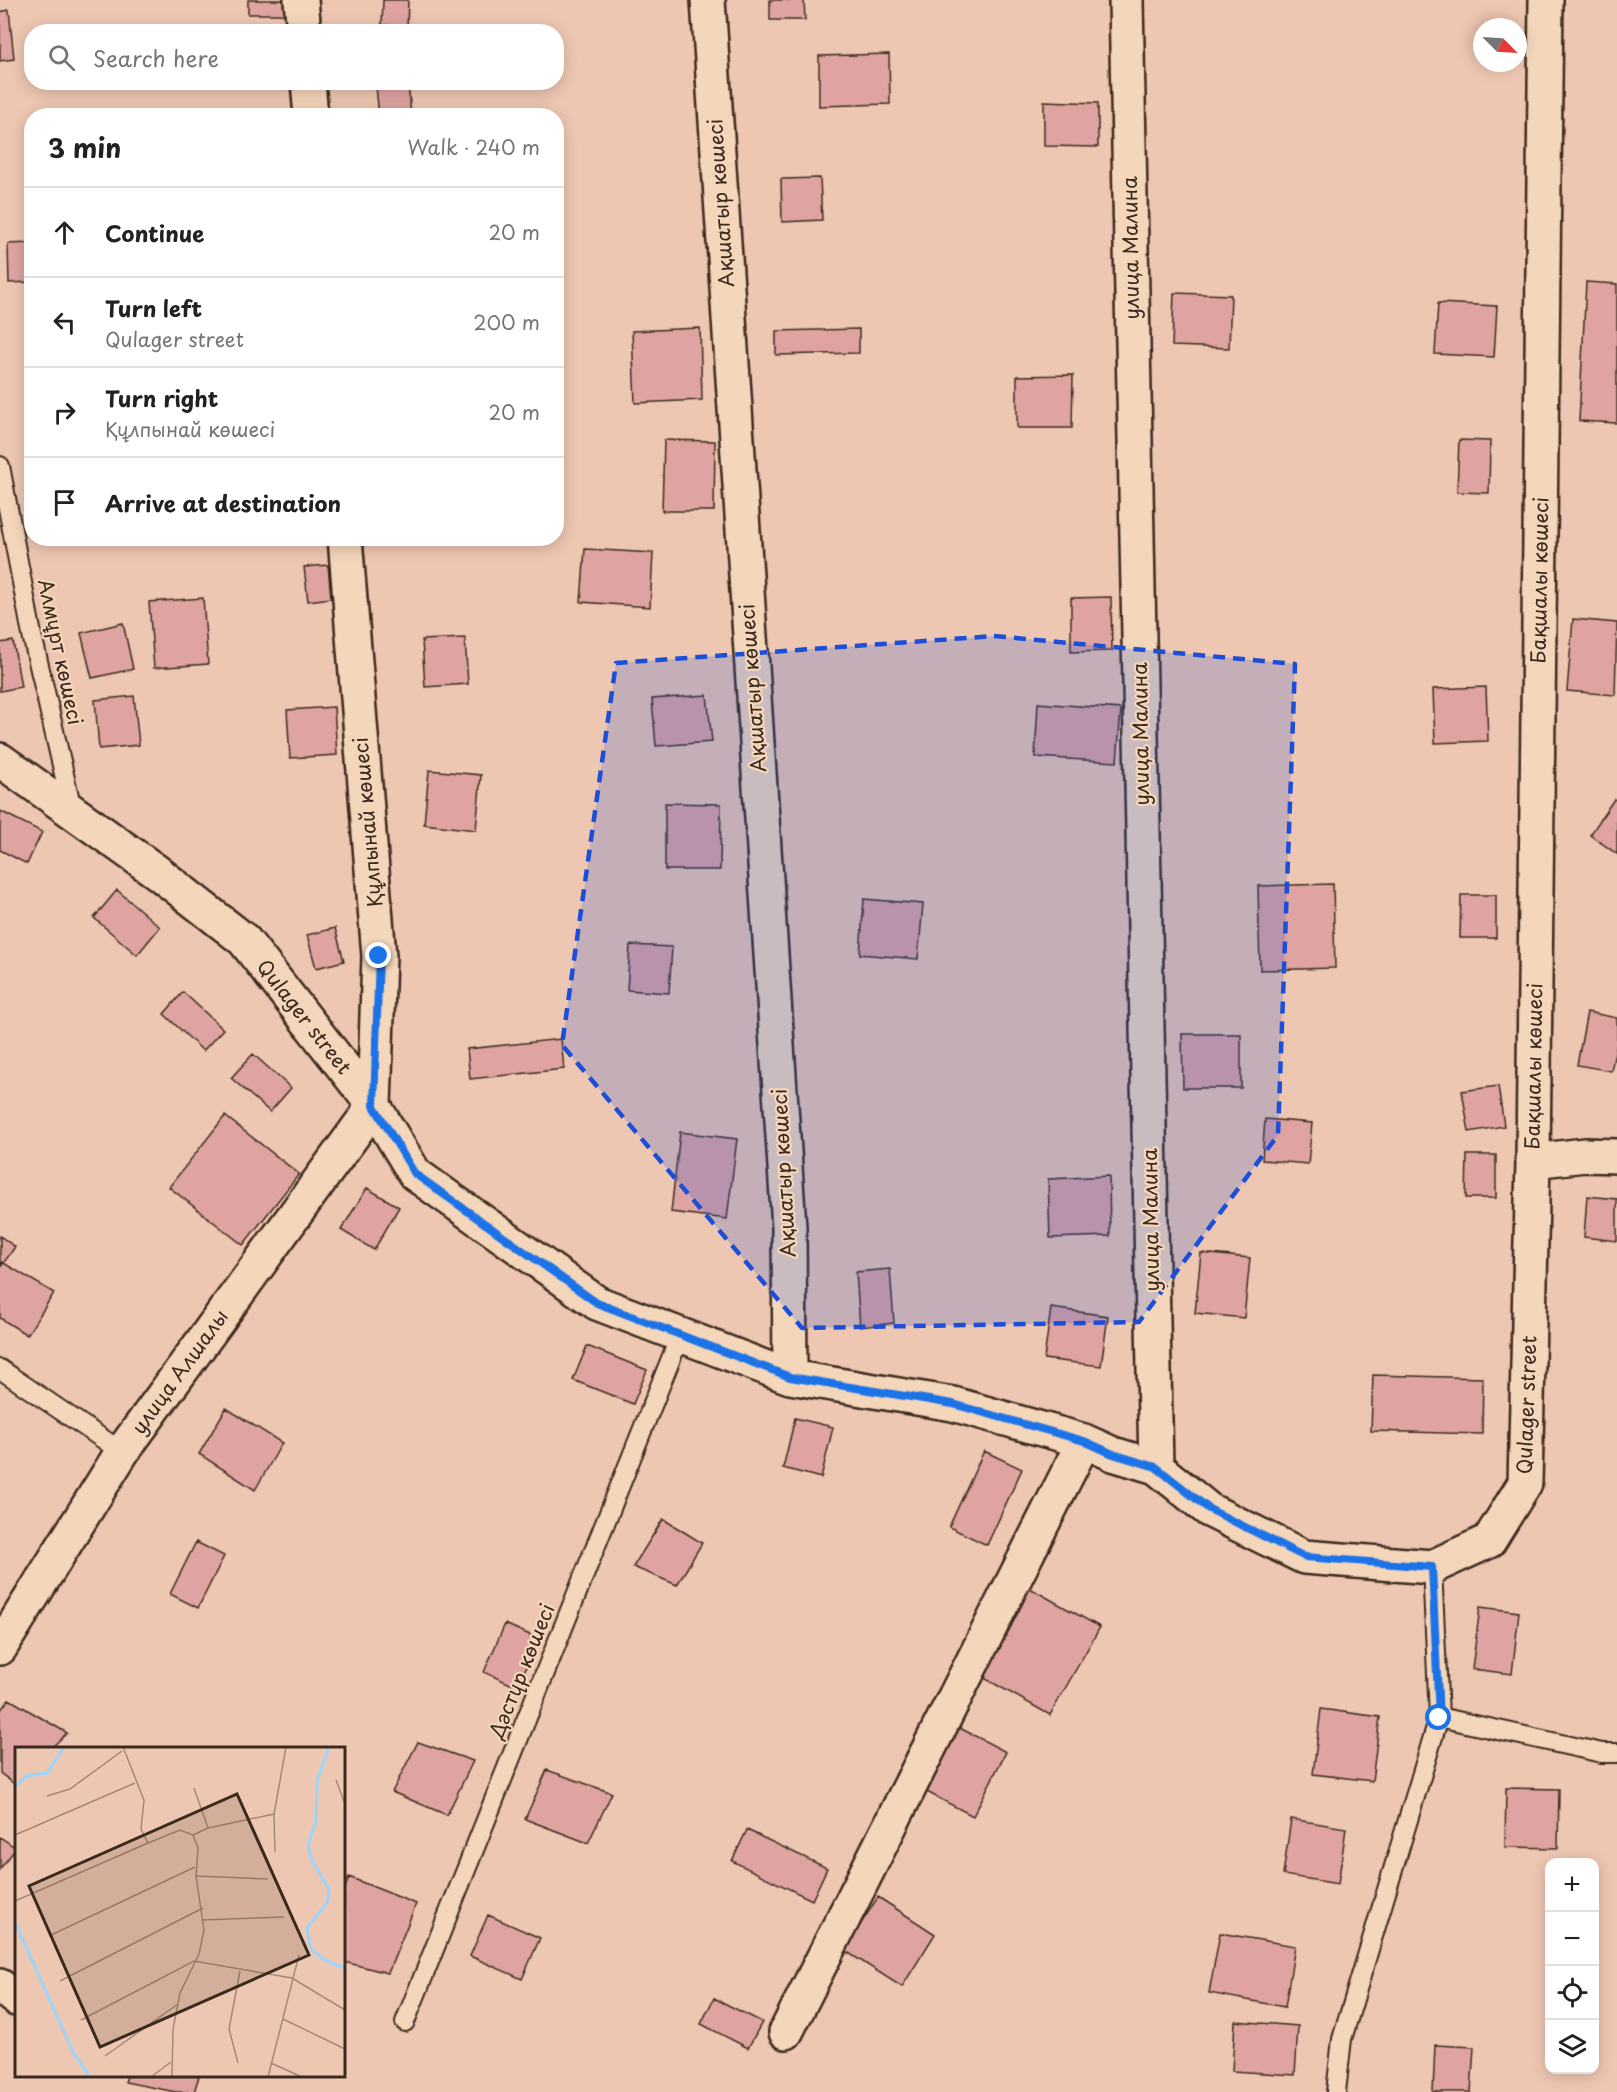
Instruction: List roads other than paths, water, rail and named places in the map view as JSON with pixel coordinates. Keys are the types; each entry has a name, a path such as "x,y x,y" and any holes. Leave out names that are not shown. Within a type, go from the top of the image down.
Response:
{"street":[{"path":"301,0 303,24"},
{"name":"Ақшатыр көшесі","path":"708,0 789,1227 790,1377"},
{"name":"улица Малина","path":"1126,0 1156,1467"},
{"name":"Бақшалы көшесі","path":"1533,1161 1546,0"},
{"path":"308,90 310,108"},
{"name":"Құлпынай көшесі","path":"346,546 379,956 374,1106"},
{"name":"Qulager street","path":"0,760 157,872 244,940 374,1106 415,1174 597,1303 790,1377 953,1404 1084,1441 1113,1454 1156,1467 1209,1509 1305,1557 1432,1567 1489,1541 1525,1483 1533,1161"},
{"name":"улица Алшалы","path":"0,1648 122,1452 374,1106"},
{"path":"1533,1161 1584,1155 1617,1156"},
{"path":"786,2032 1084,1441"},
{"path":"0,1986 15,1998"}],"lane":[{"name":"Алмұрт көшесі","path":"0,466 32,635 72,811"},
{"name":"Дәстүр көшесі","path":"405,2022 680,1336"},
{"path":"0,1369 122,1452"},
{"path":"1336,2092 1342,2039 1439,1718 1432,1567"},
{"path":"1439,1718 1602,1753 1617,1752"}]}
